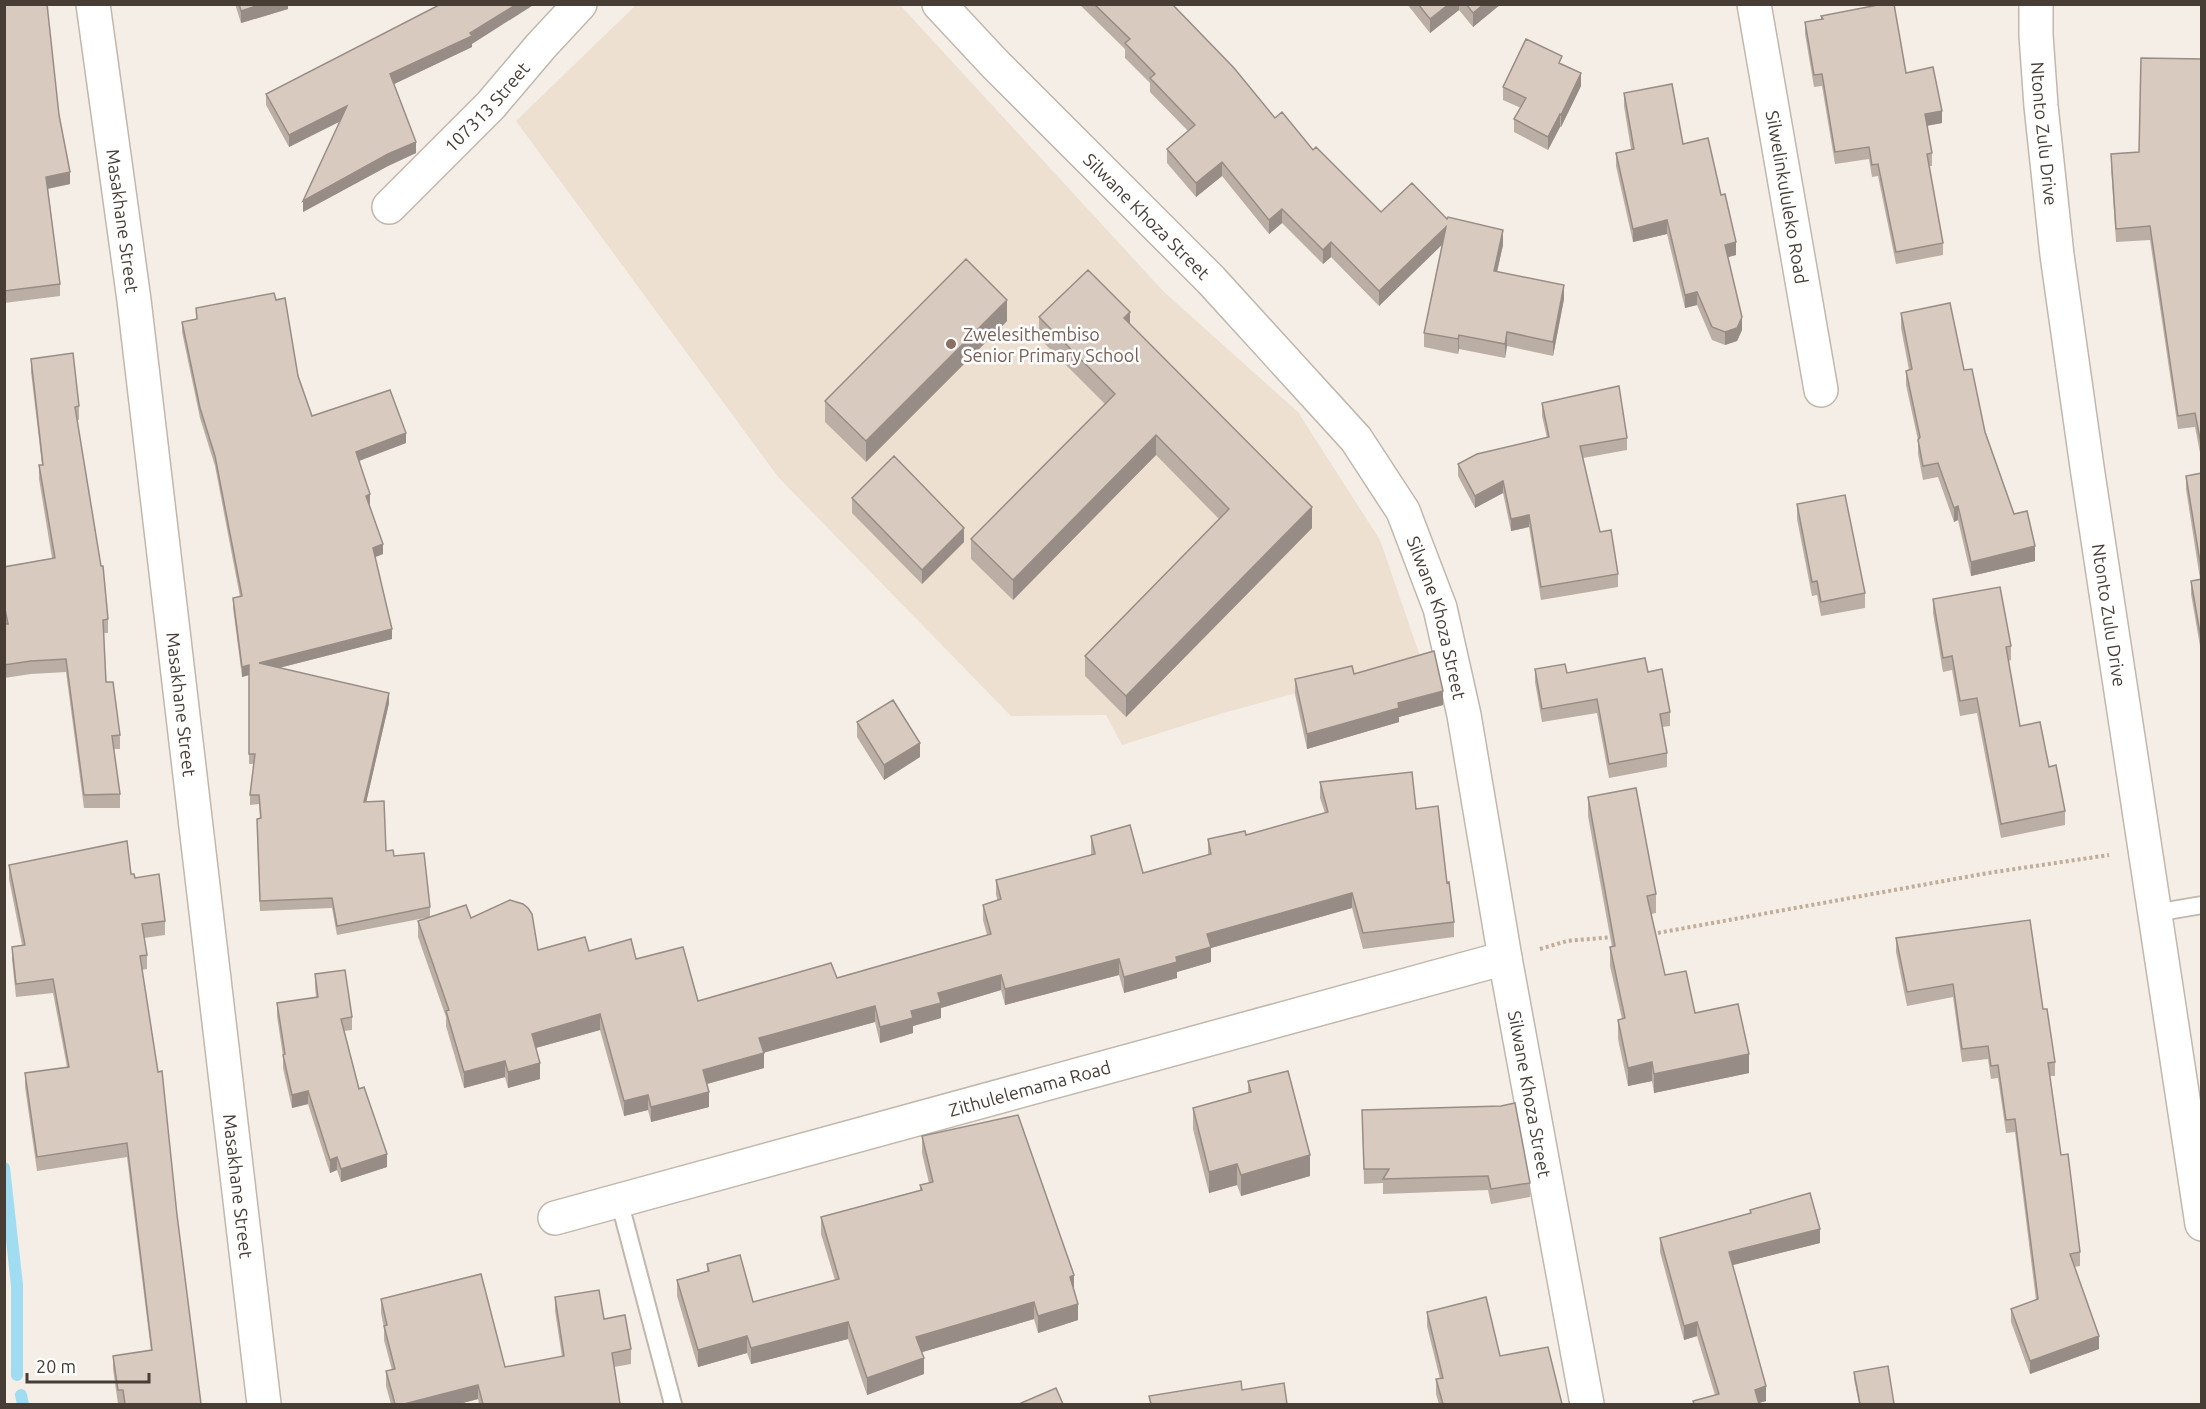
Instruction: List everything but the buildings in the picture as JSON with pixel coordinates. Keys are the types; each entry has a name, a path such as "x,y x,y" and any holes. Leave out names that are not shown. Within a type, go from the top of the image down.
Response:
{"street":[{"name":"Masakhane Street","path":"93,4 137,324 264,1404"},
{"name":"107313 Street","path":"388,207 491,105 580,4"},
{"name":"Silwane Khoza Street","path":"939,4 995,64 1211,280 1356,439 1403,512 1440,608 1464,715 1505,958 1587,1404"},
{"name":"Silwelinkululeko Road","path":"1754,4 1821,390"},
{"name":"Ntonto Zulu Drive","path":"2036,4 2041,106 2057,255 2202,1224"},
{"name":"Zithulelemama Road","path":"555,1218 1505,958"}],"lane":[{"path":"2156,913 2202,905"},
{"path":"619,1200 673,1404"}],"path":[{"path":"1648,935 1988,873 2146,850"},
{"path":"1505,958 1567,941 1613,937"}],"shaded area":[{"name":"Zwelesithembiso Senior Primary School","path":"636,5 900,5 1164,292 1298,412 1380,540 1421,659 1223,713 1122,745 1106,715 1011,716 779,478 516,121"}],"waterway":[{"path":"4,1168 17,1285 17,1375"},
{"path":"21,1395 23,1404"}],"place":[{"name":"Zwelesithembiso Senior Primary School","path":"951,344"}]}
